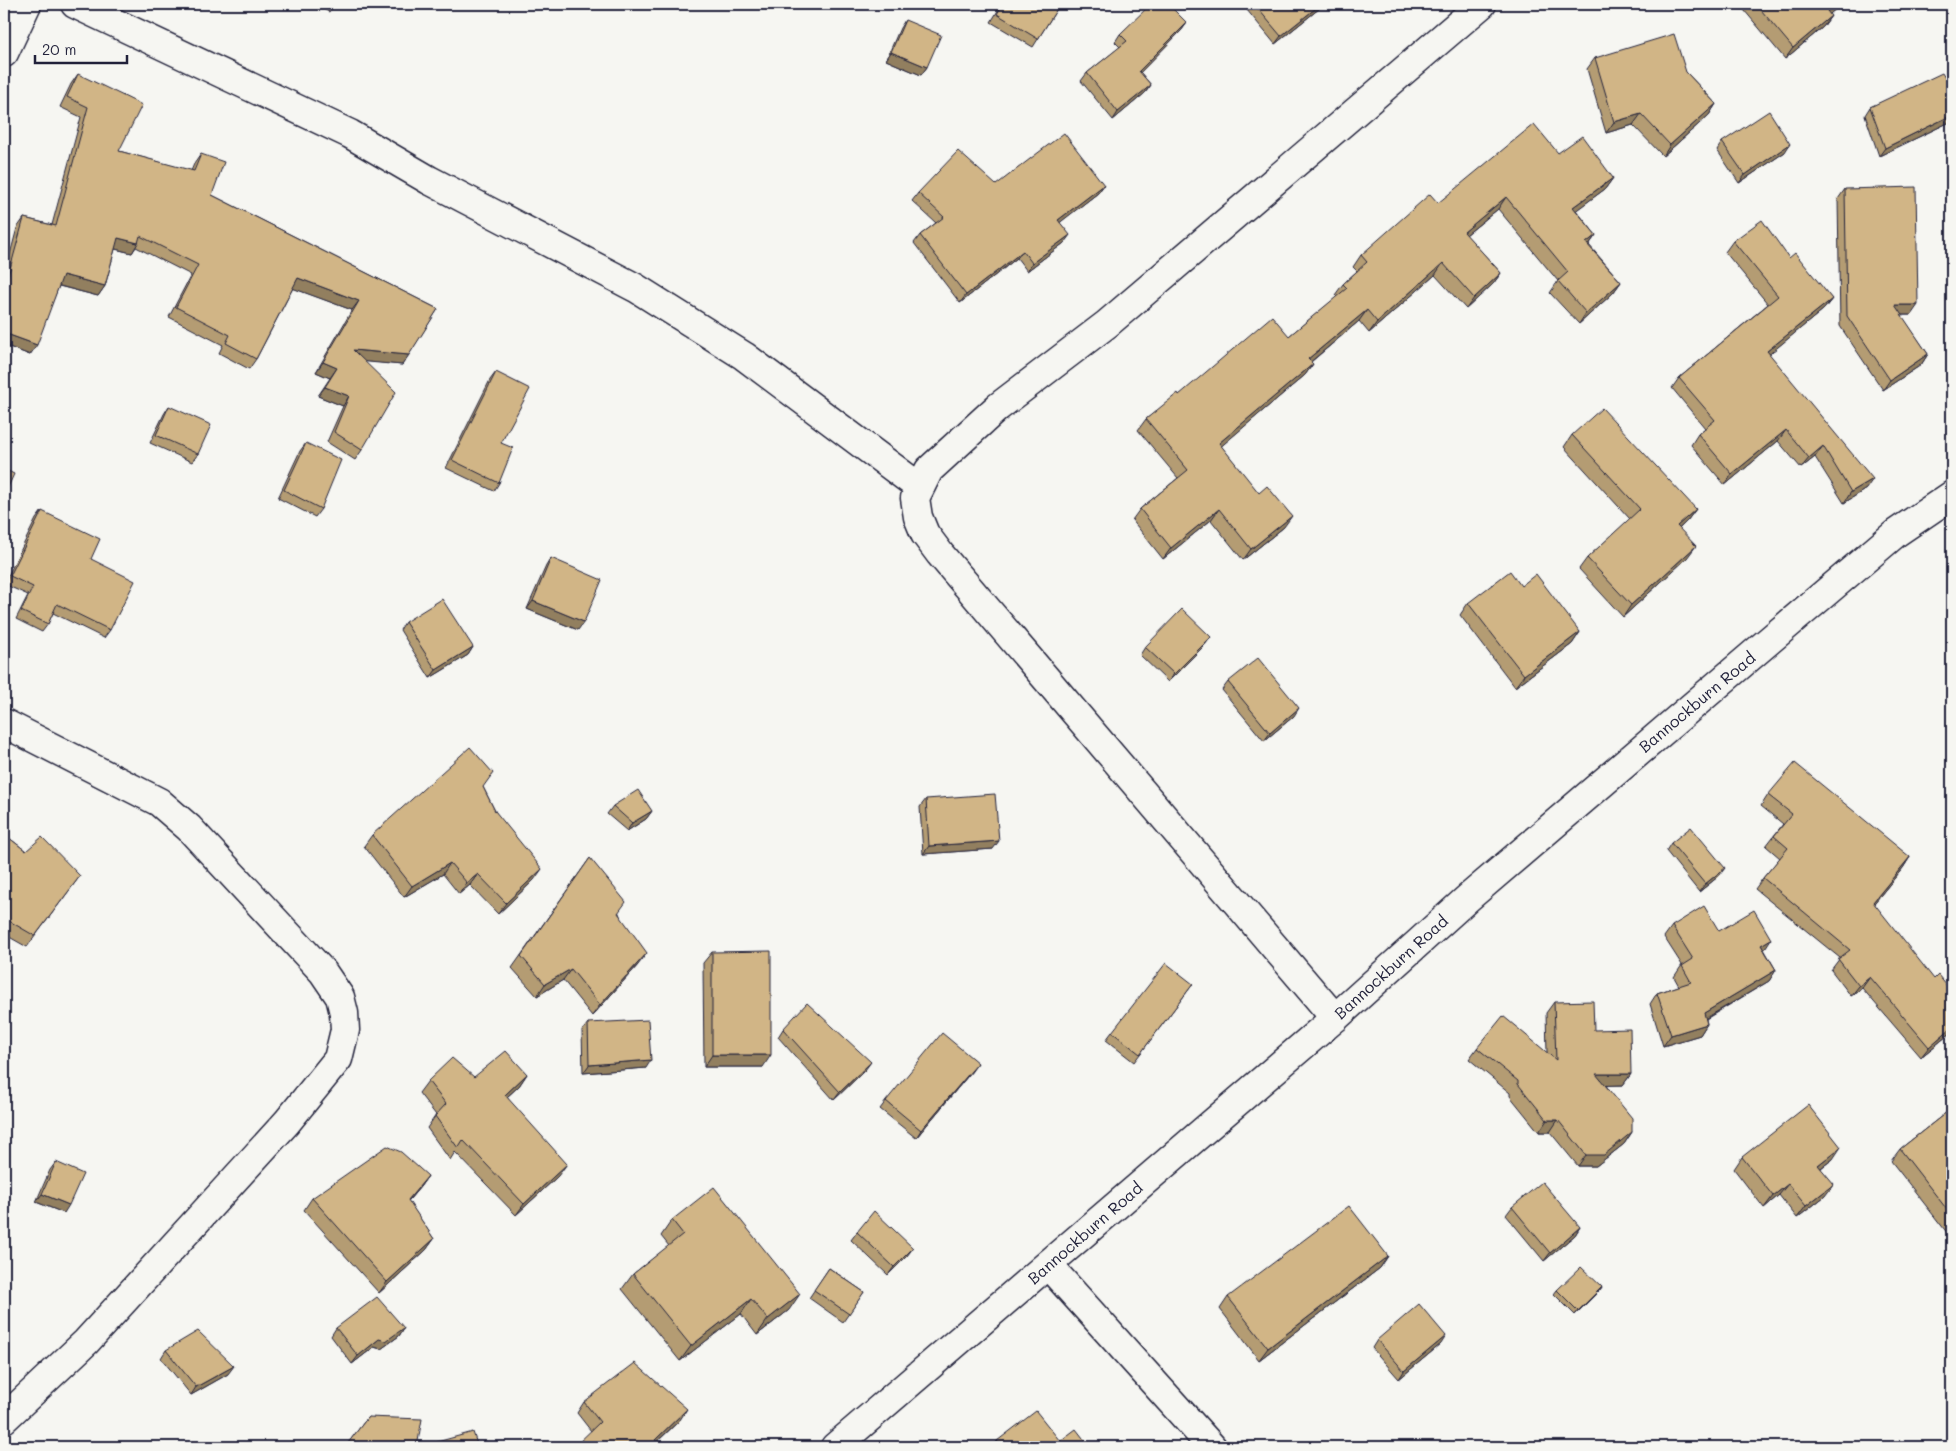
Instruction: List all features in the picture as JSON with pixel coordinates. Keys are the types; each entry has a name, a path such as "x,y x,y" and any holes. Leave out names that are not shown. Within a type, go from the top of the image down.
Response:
{"street":[{"path":"4,53 27,4"},
{"path":"75,4 350,134 429,180 636,288 744,356 919,487"},
{"path":"1334,1018 940,554 925,534 918,517 915,498 919,487 936,463 998,407 1107,324 1471,7"},
{"name":"Bannockburn Road","path":"835,1447 1334,1018 1475,892 1823,595 1896,533 1952,495"},
{"path":"4,722 132,786 159,802 189,828 324,972 340,997 345,1022 338,1059 287,1122 86,1342 4,1418"},
{"path":"1048,1265 1212,1447"}],"building":[{"path":"1003,4 1060,4 1038,39 997,14"},
{"path":"1151,4 1168,4 1187,23 1139,71 1151,85 1118,112 1087,73 1127,41 1120,34"},
{"path":"1254,4 1321,4 1281,36"},
{"path":"1756,4 1836,4 1827,11 1831,16 1793,48"},
{"path":"905,20 941,35 927,67 891,52"},
{"path":"1674,34 1686,72 1716,104 1670,145 1641,114 1614,122 1595,58"},
{"path":"1952,72 1952,115 1885,148 1870,107 1942,73 1945,78"},
{"path":"78,74 142,105 119,151 194,171 201,154 224,162 212,195 438,309 409,355 353,350 396,392 362,450 334,432 349,396 325,387 337,368 323,362 359,301 298,278 256,359 226,343 230,335 176,307 198,265 140,236 138,243 118,238 105,286 63,275 37,345 4,333 4,288 24,218 56,226 88,107 67,97"},
{"path":"1769,111 1790,144 1745,175 1722,142"},
{"path":"1534,124 1558,153 1582,136 1613,178 1573,207 1596,235 1586,243 1621,282 1586,313 1558,281 1568,272 1506,197 1464,232 1501,273 1474,298 1443,263 1377,322 1367,310 1308,359 1313,364 1219,443 1259,493 1267,486 1292,516 1251,549 1219,509 1171,548 1140,509 1188,470 1146,419 1178,393 1179,395 1272,316 1289,336 1347,288 1343,284 1367,262 1361,255 1430,194 1438,203"},
{"path":"1064,133 1104,185 1058,220 1070,235 1032,263 1023,251 966,295 920,235 944,217 918,193 958,151 996,185"},
{"path":"1916,187 1918,305 1895,305 1928,354 1890,380 1847,316 1845,189"},
{"path":"1762,220 1789,258 1795,253 1832,299 1767,351 1873,479 1851,492 1823,446 1809,458 1786,430 1732,474 1698,434 1715,420 1679,378 1778,296 1733,241"},
{"path":"496,372 530,389 501,443 513,448 499,483 452,460"},
{"path":"169,406 211,425 198,454 156,435"},
{"path":"1602,408 1696,509 1677,526 1696,546 1631,605 1587,558 1640,509 1572,435"},
{"path":"306,443 341,460 321,509 284,490"},
{"path":"4,469 14,474 4,496"},
{"path":"42,511 100,539 91,559 135,581 110,630 57,604 48,624 21,611 33,587 10,576"},
{"path":"551,558 602,580 584,622 533,601"},
{"path":"1510,571 1521,586 1536,574 1580,632 1524,675 1468,603"},
{"path":"442,599 473,647 436,670 405,622"},
{"path":"1182,609 1211,637 1174,674 1145,647"},
{"path":"1258,658 1299,708 1270,733 1228,682"},
{"path":"470,747 493,773 483,787 495,811 542,869 506,903 478,874 467,883 450,863 412,886 372,835"},
{"path":"1795,763 1910,857 1873,902 1934,979 1938,975 1952,992 1952,1027 1929,1047 1870,977 1859,986 1838,959 1850,950 1763,878 1788,848 1774,836 1792,814 1768,795"},
{"path":"638,790 652,811 632,823 613,806"},
{"path":"995,794 999,841 929,846 926,799"},
{"path":"1691,827 1725,868 1705,884 1671,843"},
{"path":"4,834 26,851 42,837 80,876 35,936 4,918"},
{"path":"590,858 626,902 618,913 647,953 600,1005 571,969 545,984 521,956"},
{"path":"1704,906 1719,931 1754,910 1771,939 1761,945 1776,970 1704,1013 1707,1024 1671,1035 1657,993 1691,982 1682,966 1693,959 1672,926"},
{"path":"771,951 771,1055 712,1055 712,952"},
{"path":"1166,963 1193,984 1140,1054 1112,1032"},
{"path":"1593,1001 1594,1030 1630,1029 1631,1074 1596,1074 1632,1118 1632,1132 1604,1155 1586,1155 1558,1120 1547,1120 1518,1084 1518,1081 1477,1048 1503,1016 1556,1060 1554,1002"},
{"path":"807,1003 871,1062 840,1092 783,1029"},
{"path":"648,1020 651,1060 589,1065 588,1023"},
{"path":"942,1033 978,1063 921,1130 886,1101"},
{"path":"506,1051 527,1074 505,1095 567,1164 524,1204 463,1140 458,1148 435,1116 446,1104 428,1081 452,1058 474,1077"},
{"path":"1808,1105 1841,1147 1818,1165 1834,1184 1806,1206 1788,1184 1773,1196 1742,1157"},
{"path":"1952,1108 1952,1216 1900,1149"},
{"path":"387,1146 401,1152 428,1176 408,1200 434,1239 387,1282 312,1198"},
{"path":"56,1162 83,1174 69,1205 42,1194"},
{"path":"1542,1182 1580,1227 1550,1253 1512,1207"},
{"path":"714,1187 800,1294 768,1319 751,1299 691,1346 633,1274 683,1234 672,1220"},
{"path":"1349,1206 1388,1256 1268,1348 1228,1297"},
{"path":"874,1211 913,1248 894,1267 857,1232"},
{"path":"1581,1267 1602,1287 1578,1311 1557,1290"},
{"path":"829,1268 864,1292 849,1314 814,1290"},
{"path":"377,1297 404,1328 386,1341 379,1339 358,1356 336,1328"},
{"path":"1419,1304 1446,1336 1404,1371 1377,1340"},
{"path":"198,1331 234,1366 196,1387 166,1350"},
{"path":"635,1363 687,1409 655,1440 658,1444 654,1447 574,1447 600,1422 584,1402"},
{"path":"1036,1411 1060,1441 1076,1429 1090,1447 1002,1447 997,1441"},
{"path":"368,1417 422,1419 417,1447 352,1447 348,1443"},
{"path":"473,1432 478,1447 437,1447 437,1442"}]}
